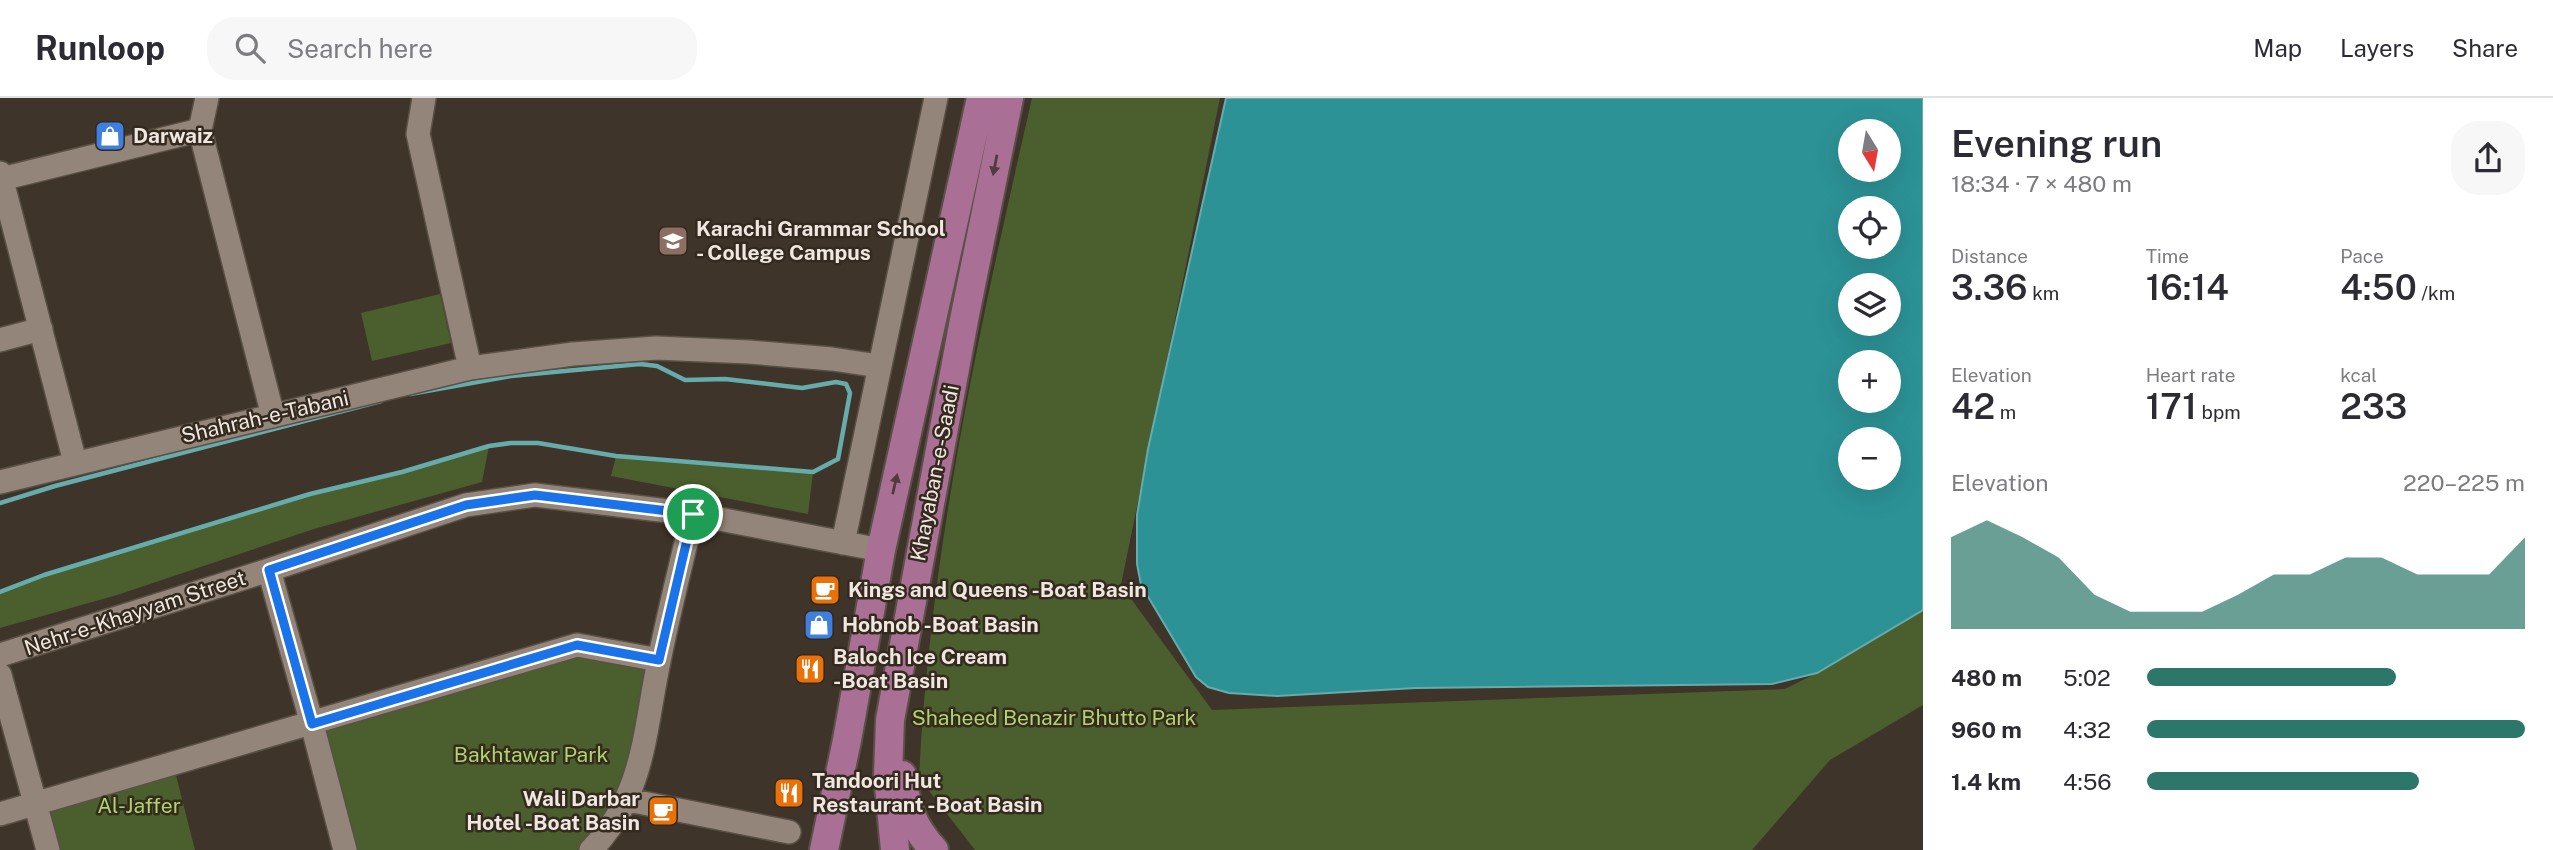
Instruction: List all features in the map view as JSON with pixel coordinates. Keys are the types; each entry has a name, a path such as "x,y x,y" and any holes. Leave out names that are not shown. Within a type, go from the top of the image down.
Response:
{"main road":[{"name":"Khayaban-e-Saadi","path":"847,740 880,550 981,98"},
{"name":"Khayaban-e-Saadi","path":"895,850 888,775 890,720 964,320 1009,98"},
{"path":"896,681 905,796 917,831 934,850"},
{"path":"824,850 847,740"},
{"path":"842,850 847,740"}],"street":[{"path":"207,98 200,130 273,416"},
{"path":"424,98 418,134 470,368"},
{"path":"843,543 936,98"},
{"path":"75,462 1,176 200,130"},
{"path":"0,340 41,329"},
{"name":"Shahrah-e-Tabani","path":"0,482 470,368 584,353 656,348 763,353 879,366"},
{"name":"Nehr-e-Khayyam Street","path":"0,655 466,505 535,495 693,514 880,550"},
{"path":"592,850 628,800 637,773 659,660 693,514"},
{"path":"269,570 345,850"},
{"path":"0,814 577,645 659,660"},
{"path":"0,675 48,850"},
{"path":"628,800 789,831"}],"green space":[{"name":"Shaheed Benazir Bhutto Park","path":"1032,98 1220,98 1121,585 1212,710 1785,689 1923,610 1923,705 1830,760 1752,850 975,850 919,778 925,692 934,606 960,436 994,266"},
{"path":"440,294 451,343 372,361 361,313"},
{"path":"489,446 482,482 314,529 117,595 0,628 0,592 44,575 310,494 402,473"},
{"path":"616,456 813,472 808,514 611,476"},
{"name":"Bakhtawar Park","path":"577,645 652,653 633,763 598,831 577,850 350,850 312,711"},
{"name":"Al-Jaffer","path":"170,752 195,850 46,850 30,793"}],"water":[{"path":"1226,98 1923,98 1923,610 1817,673 1772,684 1416,688 1277,696 1229,693 1208,687 1196,677 1141,585 1137,564 1137,515 1148,449"}],"waterway":[{"path":"0,592 44,575 310,494 402,472 489,446 538,443 616,456 813,472 838,459 850,393 846,384 836,382 802,388 725,379 685,380 657,366 640,364 511,376 410,394"},
{"path":"0,503 55,486 381,401"}],"place":[{"name":"Darwaiz","path":"110,136"},
{"name":"Karachi Grammar School - College Campus","path":"673,241"},
{"name":"Kings and Queens -Boat Basin","path":"825,590"},
{"name":"Hobnob -Boat Basin","path":"819,625"},
{"name":"Baloch Ice Cream -Boat Basin","path":"810,669"},
{"name":"Tandoori Hut Restaurant -Boat Basin","path":"789,793"},
{"name":"Wali Darbar Hotel -Boat Basin","path":"663,811"}],"route":[{"path":"535,495 693,514 659,660 577,645 312,724 269,570 466,505 535,495"}]}
